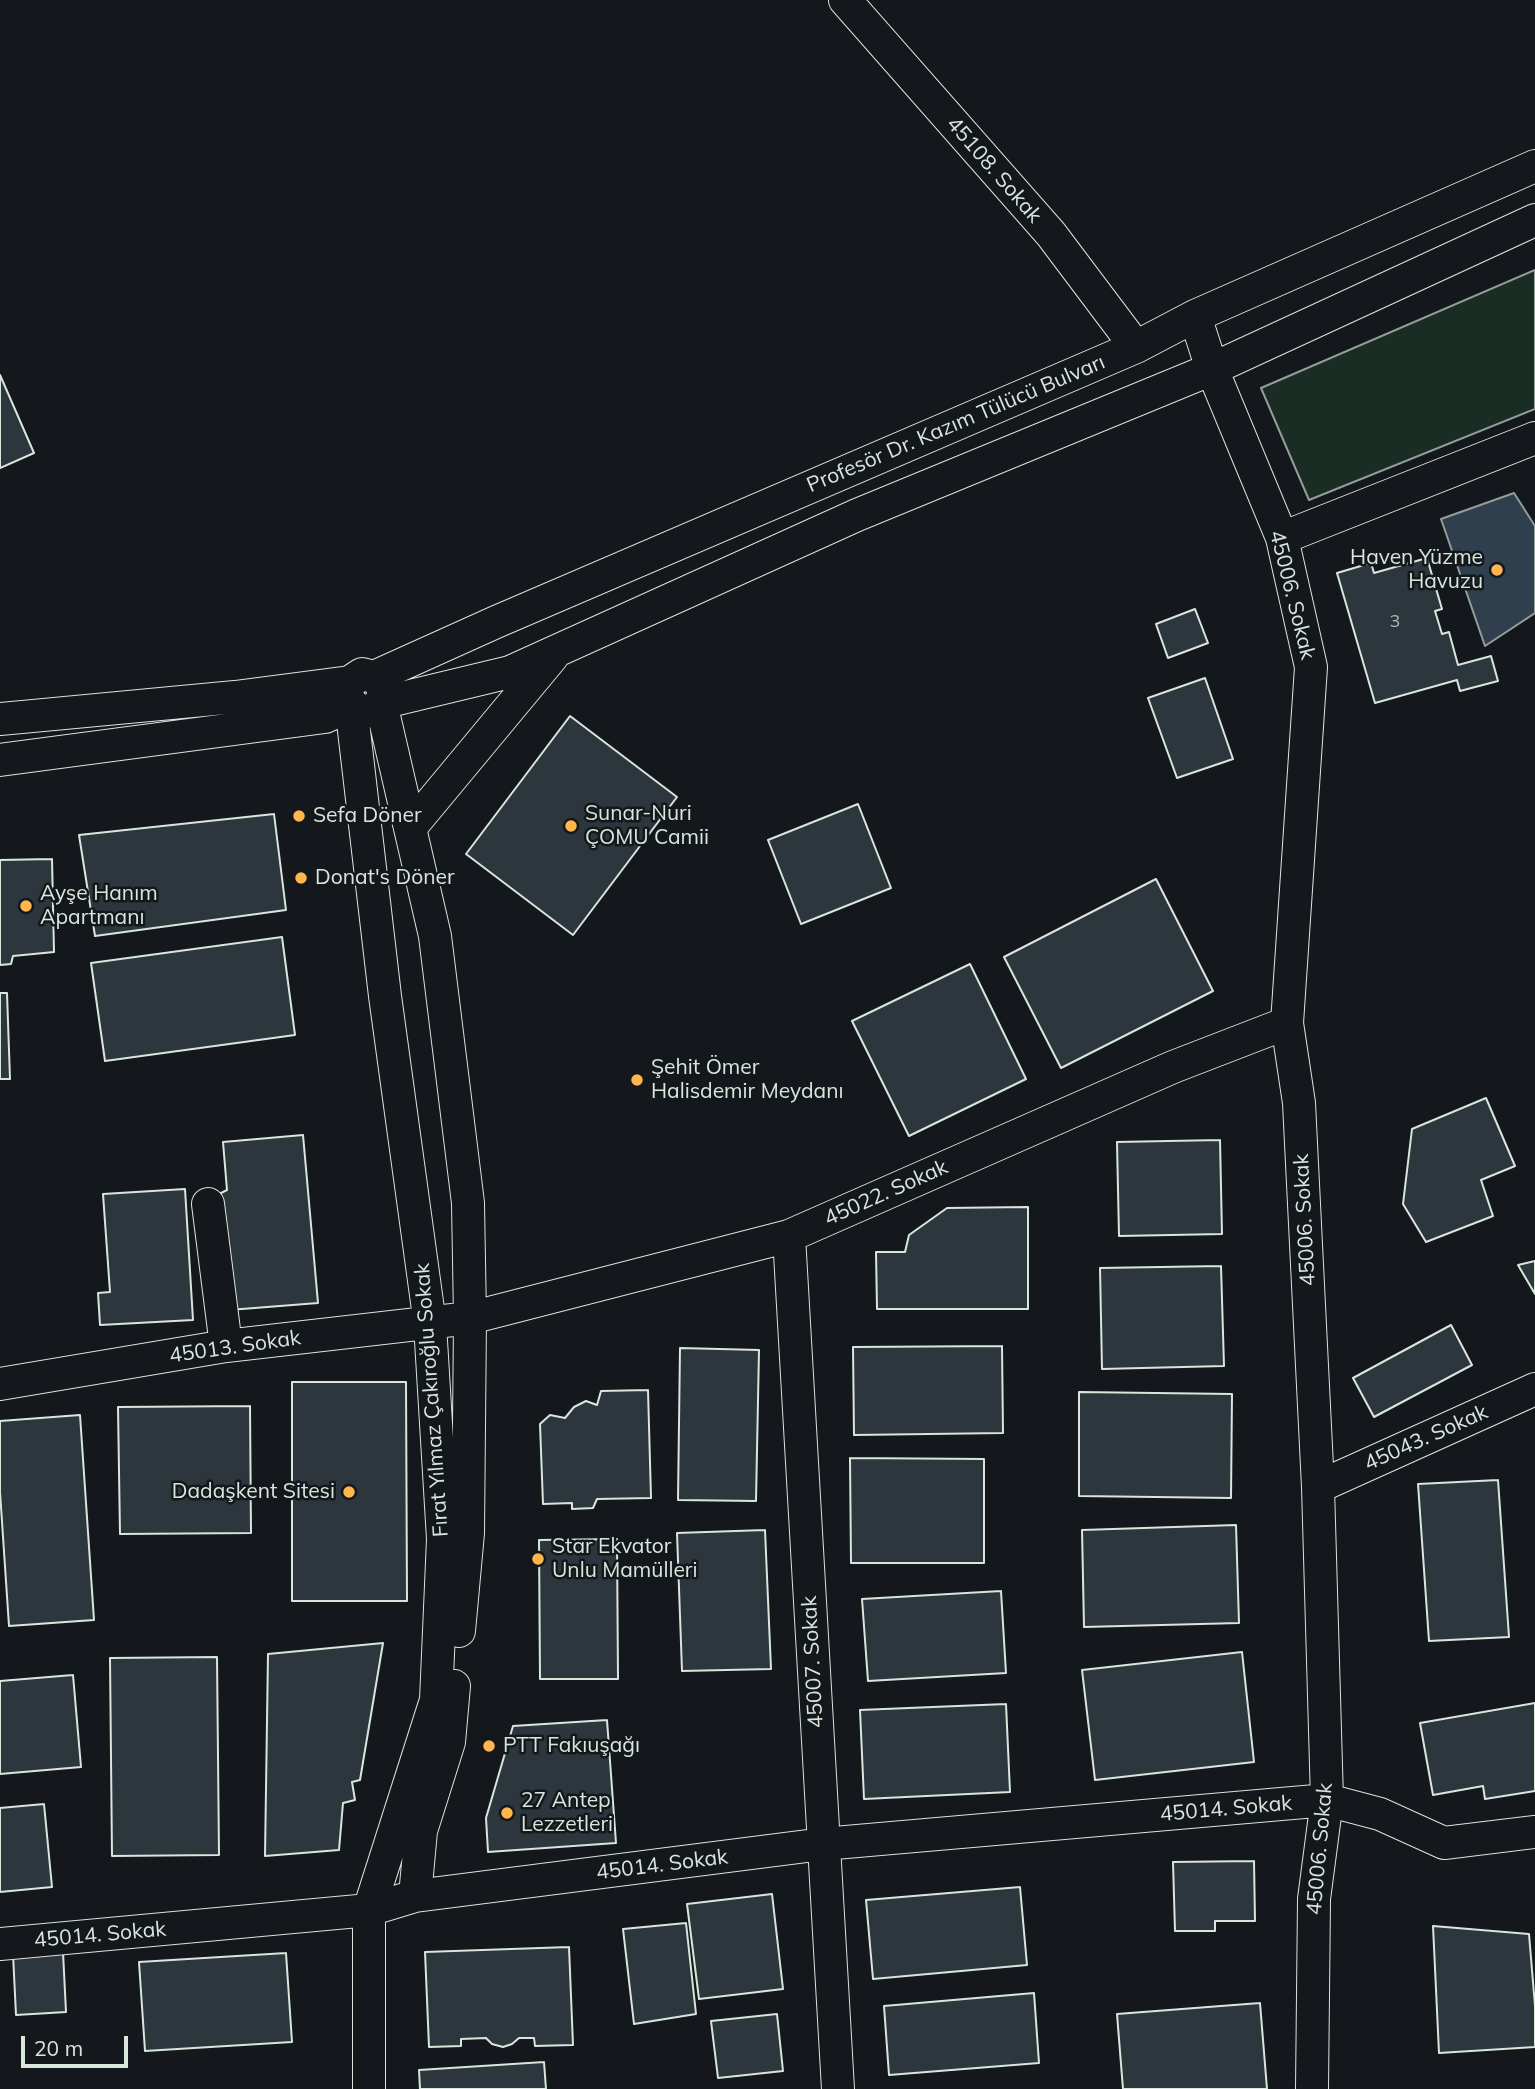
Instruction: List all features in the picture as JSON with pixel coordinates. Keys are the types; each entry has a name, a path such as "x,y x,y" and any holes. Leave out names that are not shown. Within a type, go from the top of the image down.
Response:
{"street":[{"name":"45108. Sokak","path":"845,0 1051,234 1136,347"},
{"name":"Profesör Dr. Kazım Tülücü Bulvarı","path":"0,760 325,717 358,693 496,622 1136,347 1195,316 1535,166"},
{"name":"Profesör Dr. Kazım Tülücü Bulvarı","path":"0,719 235,697 358,693 510,672 857,515 1212,369 1535,220"},
{"name":"45006. Sokak","path":"1195,316 1212,369 1282,538 1311,667 1287,1023 1299,1103 1318,1486 1327,1800 1314,1899 1312,2089"},
{"path":"1282,538 1535,438"},
{"path":"410,828 556,652"},
{"name":"Fırat Yılmaz Çakıroğlu Sokak","path":"358,693 410,828 435,936 468,1203 468,1534 449,1742 421,1831 415,1896"},
{"name":"Fırat Yılmaz Çakıroğlu Sokak","path":"358,693 385,996 430,1324 443,1539 436,1700 369,1910 369,2089"},
{"name":"45022. Sokak","path":"470,1318 789,1236 1173,1067 1287,1023"},
{"path":"208,1204 226,1346"},
{"name":"45007. Sokak","path":"789,1236 838,2089"},
{"name":"45013. Sokak","path":"0,1384 226,1346 470,1318"},
{"name":"45043. Sokak","path":"1318,1486 1535,1389"},
{"name":"45014. Sokak","path":"0,1944 369,1910 415,1896 823,1844 1327,1800 1380,1814 1444,1843 1535,1832"}],"green space":[{"path":"1535,270 1535,409 1309,500 1261,388"}],"water":[{"name":"Haven Yüzme Havuzu","path":"1514,493 1535,526 1535,613 1485,646 1441,519"}],"building":[{"path":"0,375 34,453 0,468"},
{"path":"1427,558 1442,609 1435,611 1442,634 1449,632 1458,665 1491,656 1498,681 1460,691 1457,680 1375,703 1337,573 1371,563 1374,573"},
{"path":"1195,609 1208,643 1168,658 1156,624"},
{"path":"1205,678 1233,759 1177,778 1148,698"},
{"name":"Sunar-Nuri ÇOMU Camii","path":"570,716 677,797 573,935 466,854"},
{"path":"858,804 891,888 801,924 768,840"},
{"path":"274,814 286,910 95,936 79,835"},
{"name":"Ayşe Hanım Apartmanı","path":"52,859 54,952 13,956 11,964 0,965 0,860"},
{"path":"1156,879 1213,991 1061,1068 1004,957"},
{"path":"282,937 295,1035 105,1061 91,963"},
{"path":"970,964 1026,1079 909,1136 852,1021"},
{"path":"0,993 7,993 10,1079 0,1079"},
{"path":"1486,1098 1515,1166 1481,1180 1493,1216 1426,1242 1403,1204 1412,1129"},
{"path":"303,1135 318,1303 229,1310 219,1194 227,1190 223,1142"},
{"path":"1220,1140 1222,1234 1119,1236 1117,1142"},
{"path":"185,1189 193,1320 100,1325 98,1293 110,1292 103,1194"},
{"path":"1028,1207 1028,1309 877,1309 876,1252 905,1252 909,1235 947,1208"},
{"path":"1535,1261 1535,1294 1518,1265"},
{"path":"1221,1266 1224,1366 1102,1369 1100,1268"},
{"path":"1451,1325 1472,1365 1374,1417 1353,1378"},
{"path":"1002,1346 1003,1433 854,1435 853,1347"},
{"path":"680,1348 759,1350 756,1501 678,1500"},
{"name":"Dadaşkent Sitesi","path":"292,1382 406,1382 407,1601 292,1601"},
{"path":"648,1390 651,1498 597,1499 593,1508 572,1509 572,1503 543,1504 540,1424 550,1415 565,1418 574,1407 586,1401 597,1405 601,1391"},
{"path":"1079,1392 1232,1394 1231,1498 1079,1496"},
{"path":"250,1406 251,1533 120,1534 118,1407"},
{"path":"80,1415 94,1620 9,1626 0,1492 0,1421"},
{"path":"850,1458 984,1459 984,1563 851,1563"},
{"path":"1498,1480 1509,1637 1429,1641 1418,1484"},
{"path":"1236,1525 1239,1623 1084,1627 1082,1530"},
{"path":"765,1530 771,1669 682,1671 677,1533"},
{"path":"617,1539 618,1679 540,1679 539,1540"},
{"path":"1001,1591 1006,1673 868,1681 862,1599"},
{"path":"383,1643 360,1780 352,1782 355,1800 343,1803 339,1850 265,1856 268,1654"},
{"path":"1242,1652 1254,1762 1095,1780 1082,1670"},
{"path":"217,1657 219,1855 112,1856 110,1658"},
{"path":"73,1675 81,1767 0,1774 0,1681"},
{"path":"1535,1703 1535,1791 1485,1799 1483,1786 1433,1795 1420,1723"},
{"path":"1006,1704 1010,1792 864,1799 860,1710"},
{"path":"607,1720 616,1843 488,1852 486,1818 513,1726"},
{"path":"44,1804 52,1887 0,1892 0,1808"},
{"path":"1254,1861 1255,1921 1215,1921 1215,1931 1175,1931 1173,1862"},
{"path":"1020,1887 1027,1965 873,1979 866,1900"},
{"path":"772,1894 783,1989 699,1999 687,1904"},
{"path":"686,1923 696,2014 634,2024 623,1929"},
{"path":"1433,1926 1529,1934 1535,2006 1535,2047 1439,2053"},
{"path":"569,1947 573,2045 535,2046 534,2038 519,2038 503,2047 492,2044 486,2038 461,2039 461,2046 429,2047 425,1952"},
{"path":"63,1952 66,2012 16,2015 13,1954"},
{"path":"286,1953 292,2042 145,2051 139,1962"},
{"path":"1034,1993 1039,2063 889,2075 884,2006"},
{"path":"1260,2003 1267,2089 1123,2089 1117,2014"},
{"path":"777,2014 783,2071 718,2078 711,2021"},
{"path":"544,2062 546,2089 420,2089 419,2070"}],"place":[{"name":"Haven Yüzme Havuzu","path":"1497,570"},
{"name":"Sefa Döner","path":"299,816"},
{"name":"Sunar-Nuri ÇOMU Camii","path":"571,826"},
{"name":"Donat's Döner","path":"301,878"},
{"name":"Ayşe Hanım Apartmanı","path":"26,906"},
{"name":"Şehit Ömer Halisdemir Meydanı","path":"637,1080"},
{"name":"Dadaşkent Sitesi","path":"349,1492"},
{"name":"Star Ekvator Unlu Mamülleri","path":"538,1559"},
{"name":"PTT Fakıuşağı","path":"489,1746"},
{"name":"27 Antep Lezzetleri","path":"507,1813"}]}
